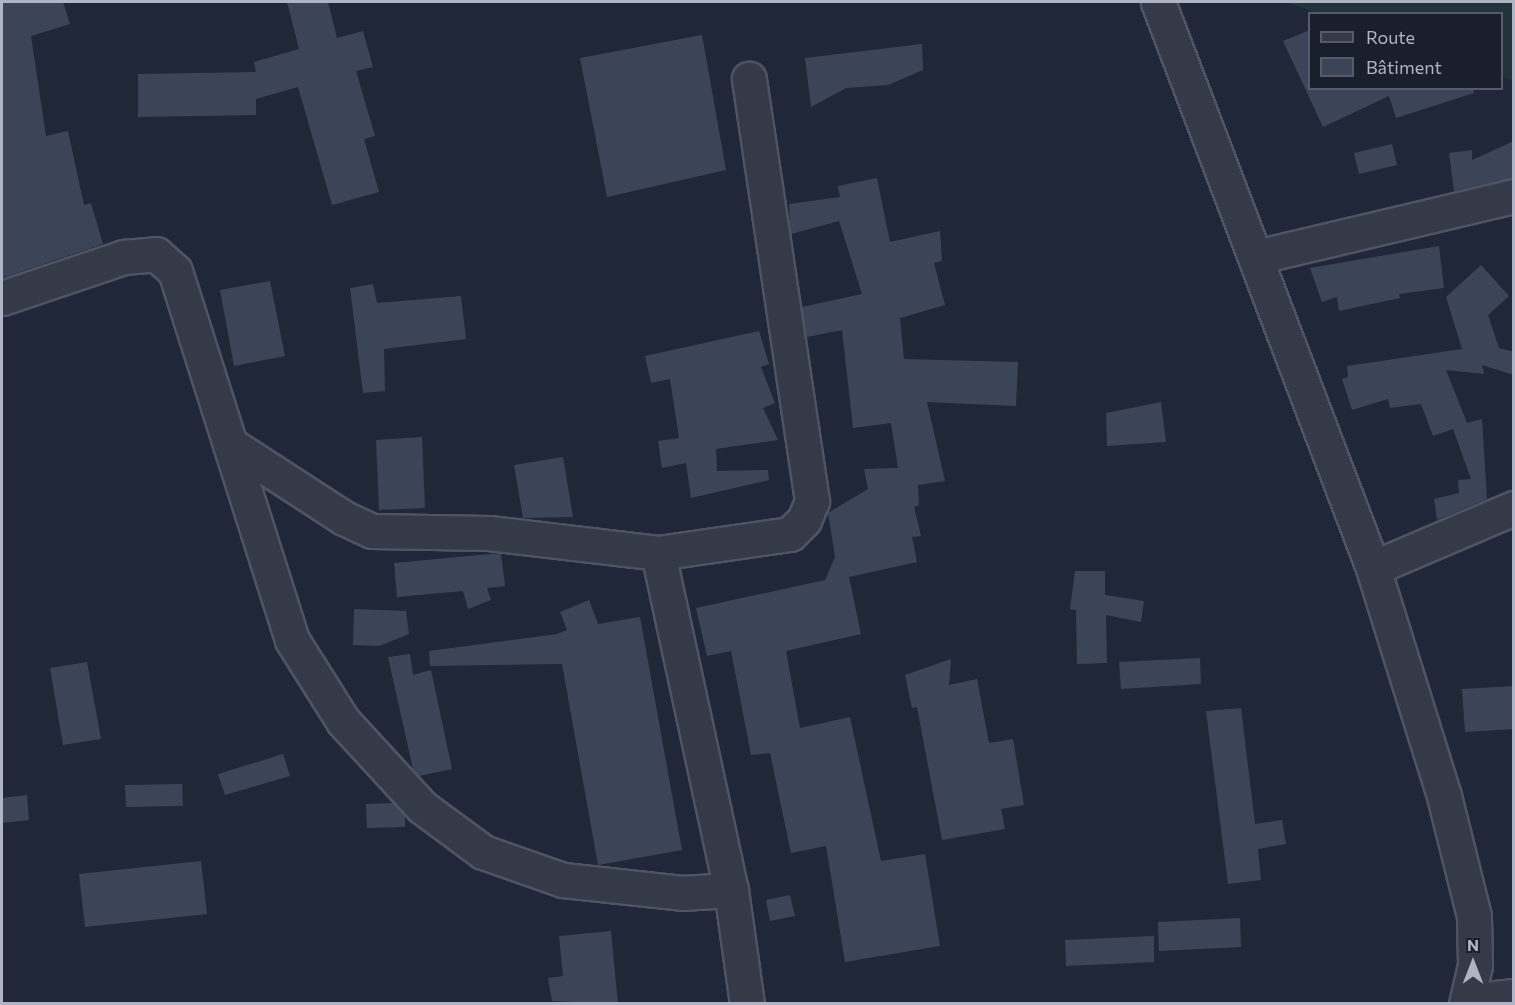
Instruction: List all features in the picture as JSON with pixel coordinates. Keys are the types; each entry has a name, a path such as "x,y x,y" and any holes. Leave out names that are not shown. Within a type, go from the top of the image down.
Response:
{"street":[{"path":"1158,2 1373,568 1444,796 1474,916 1475,965 1466,1002 1514,996"},
{"path":"230,444 344,519 372,531 489,533 658,553 790,534 804,520 812,501 748,79"},
{"path":"1256,257 1514,196"},
{"path":"2,298 124,257 156,254 175,272 292,640 343,720 422,807 483,852 563,880 682,893 732,890"},
{"path":"1373,568 1514,508"},
{"path":"658,553 732,890 747,1004"}],"shaded area":[{"path":"1285,2 1513,2 1513,81 1503,76 1503,12 1314,12"}],"building":[{"path":"2,2 63,2 70,24 31,36 46,136 68,131 84,205 91,203 103,244 2,278"},
{"path":"287,2 328,2 337,38 363,31 373,67 356,71 375,136 364,139 379,192 332,205 298,87 256,99 256,115 138,117 138,74 256,72 254,62 299,49"},
{"path":"1308,31 1308,90 1473,90 1474,93 1396,118 1389,96 1323,127 1283,41"},
{"path":"702,35 726,170 607,197 580,58"},
{"path":"922,44 923,70 888,85 846,88 811,107 805,58"},
{"path":"1514,141 1514,178 1454,191 1449,153 1472,150 1472,160"},
{"path":"1392,144 1397,165 1359,174 1354,153"},
{"path":"877,178 890,242 940,231 942,261 934,263 945,305 900,318 904,359 1018,362 1016,406 927,402 945,481 918,485 919,505 914,507 921,536 912,537 917,562 849,577 861,634 786,651 800,728 850,717 881,861 925,854 940,946 845,962 826,846 791,853 770,753 751,755 731,651 707,656 696,608 825,580 835,557 828,513 868,489 864,469 898,468 891,423 853,428 842,330 807,337 802,307 862,294 839,221 791,234 790,223 789,204 840,197 838,186"},
{"path":"1439,246 1444,288 1399,294 1400,298 1339,311 1337,297 1322,302 1310,268"},
{"path":"1481,265 1509,296 1488,315 1499,348 1514,352 1514,375 1482,365 1484,374 1446,370 1467,423 1482,419 1487,499 1437,520 1434,499 1459,493 1458,480 1471,479 1453,429 1433,436 1421,404 1390,408 1388,399 1352,410 1342,379 1348,377 1347,366 1462,349 1446,297"},
{"path":"270,281 285,356 234,366 220,290"},
{"path":"373,284 377,303 461,296 466,339 384,349 385,391 363,393 350,288"},
{"path":"759,331 769,364 761,367 775,403 763,408 778,440 716,449 717,471 768,470 769,480 691,498 686,463 662,468 658,441 679,438 670,379 651,383 645,356"},
{"path":"1161,402 1166,442 1107,446 1106,413"},
{"path":"422,437 425,508 379,510 376,440"},
{"path":"563,457 573,517 523,518 514,465"},
{"path":"501,553 505,586 487,588 491,600 468,609 463,591 397,597 394,563"},
{"path":"1075,571 1105,571 1105,595 1144,601 1141,622 1106,615 1107,663 1077,664 1076,610 1070,609"},
{"path":"589,600 598,624 640,617 682,850 598,865 562,664 430,666 429,651 557,634 567,630 560,612"},
{"path":"354,609 406,611 409,634 379,646 353,645"},
{"path":"410,654 413,675 431,670 452,769 419,776 413,769 388,657"},
{"path":"1200,658 1201,684 1121,689 1119,662"},
{"path":"951,659 949,685 977,679 989,743 1013,739 1024,805 1001,809 1005,829 942,840 917,707 912,708 905,675"},
{"path":"87,662 101,739 63,745 50,668"},
{"path":"1514,686 1514,729 1465,732 1462,689"},
{"path":"1241,708 1255,824 1282,820 1286,844 1258,849 1261,880 1228,884 1206,711"},
{"path":"283,754 290,776 225,795 218,774"},
{"path":"182,784 183,806 126,807 125,785"},
{"path":"27,795 29,820 2,823 2,798"},
{"path":"393,803 405,816 405,827 367,828 366,804"},
{"path":"201,861 207,914 85,927 79,874"},
{"path":"790,895 795,916 770,921 766,900"},
{"path":"1240,918 1241,947 1159,951 1158,922"},
{"path":"611,931 618,1004 552,1001 548,978 563,976 559,936"},
{"path":"1154,936 1154,962 1066,966 1065,940"}]}
